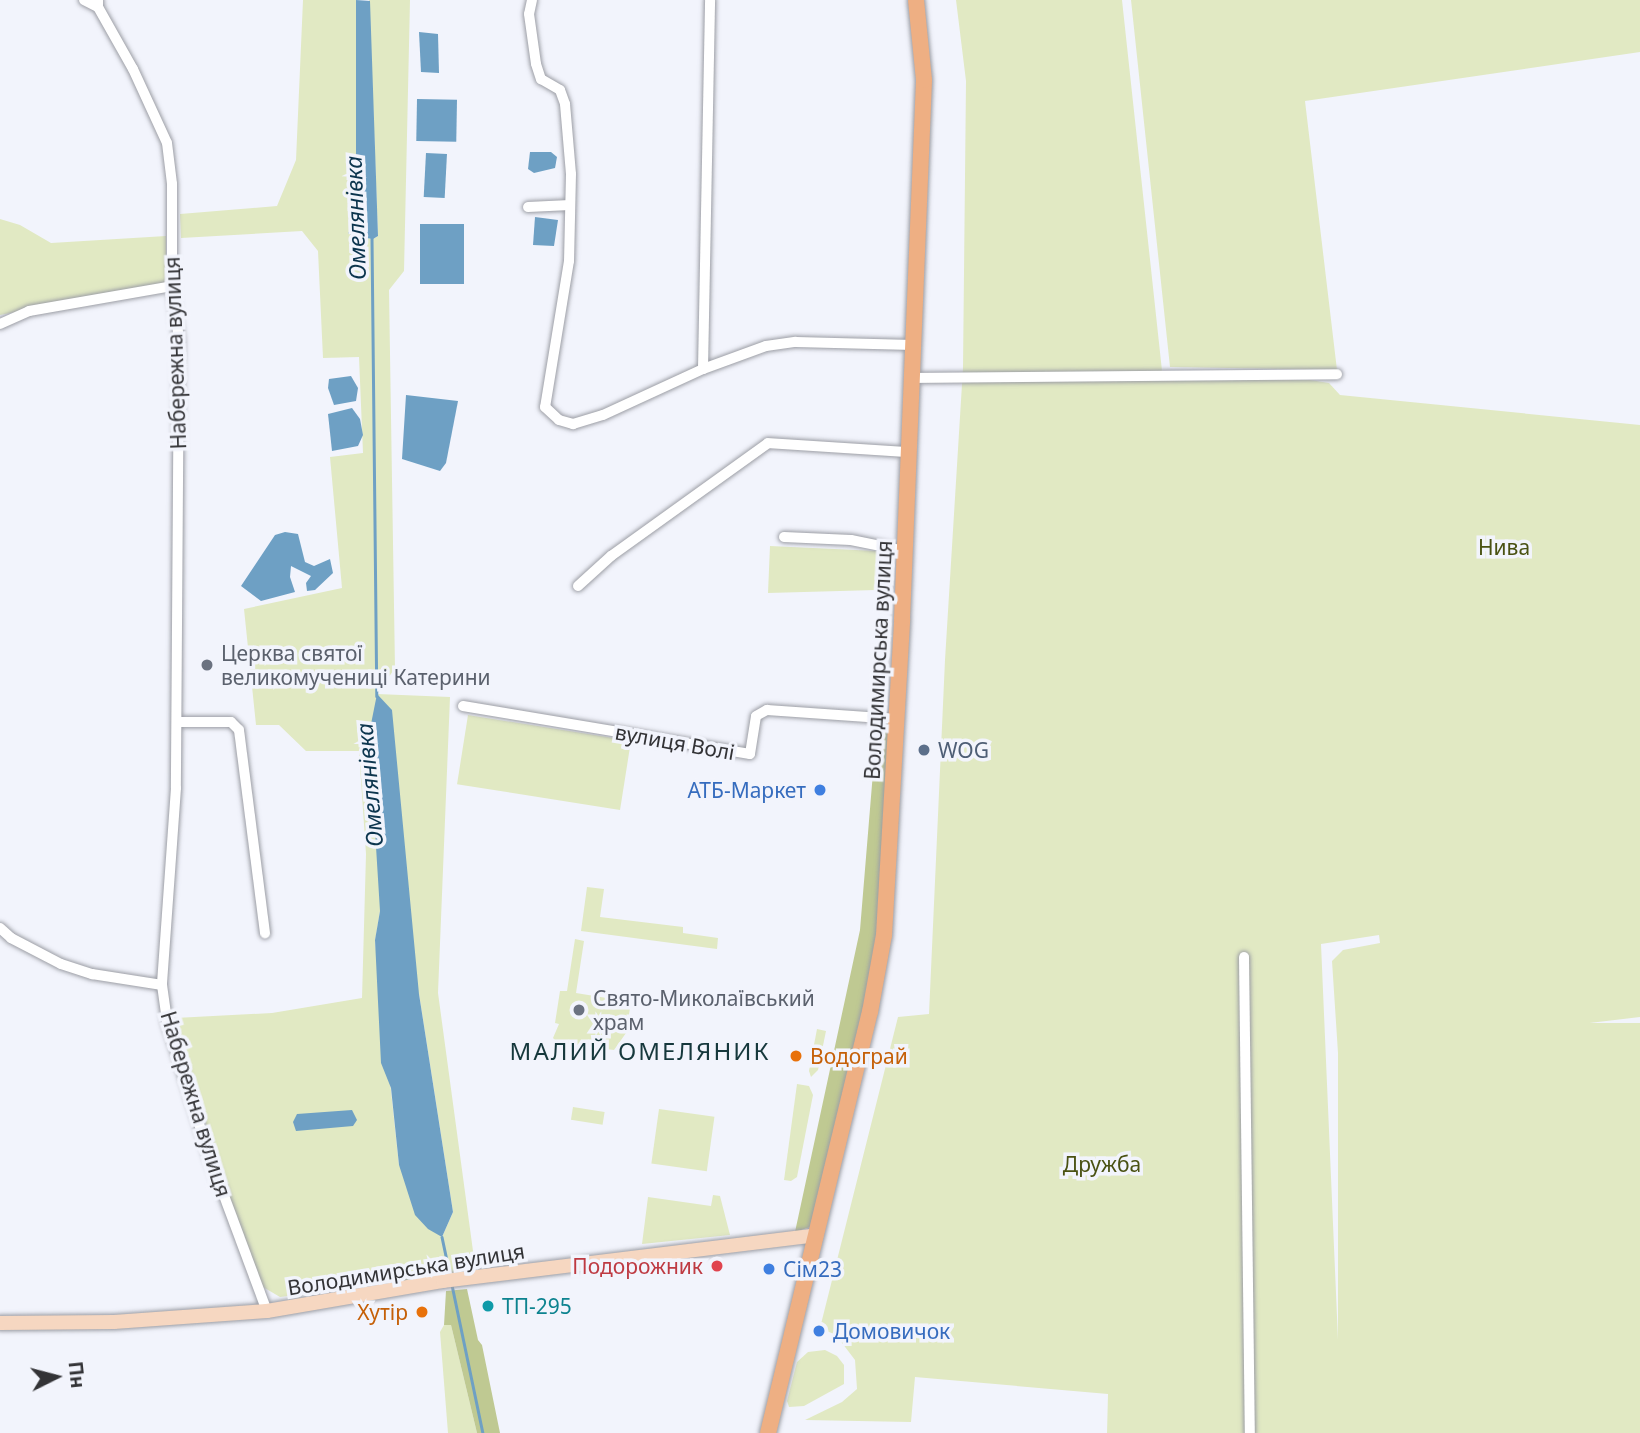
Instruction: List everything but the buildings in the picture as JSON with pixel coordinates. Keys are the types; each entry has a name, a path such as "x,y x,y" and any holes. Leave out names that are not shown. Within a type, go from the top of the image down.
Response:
{"main road":[{"name":"Володимирська вулиця","path":"768,1433 870,1012 884,935 905,551 924,80 916,0"}],"street":[{"path":"84,0 98,4"},
{"path":"532,0 529,15 536,64 541,79 559,90 565,104 570,205 569,261 545,407 559,419 573,424 603,415 703,369 766,346 786,343 914,345"},
{"path":"703,369 710,0"},
{"name":"Набережна вулиця","path":"98,4 133,69 167,144 172,184 172,286 179,339 177,722 176,788 162,985 167,1022 206,1145 267,1311"},
{"path":"528,207 570,205"},
{"path":"0,324 29,311 172,286"},
{"path":"912,377 1337,374"},
{"path":"578,586 611,556 768,443 909,453"},
{"path":"784,537 851,540 905,551"},
{"name":"вулиця Волі","path":"463,706 750,754 756,716 767,710 897,719"},
{"path":"177,722 231,722 239,730 265,933"},
{"path":"0,928 11,938 51,959 92,974 162,985"},
{"path":"1244,957 1250,1433"},
{"name":"Володимирська вулиця","path":"0,1323 114,1322 267,1311 448,1281 816,1235"}],"green space":[{"path":"303,0 356,0 356,205 354,229 349,233 373,239 378,236 369,0 410,0 404,271 389,290 395,668 377,694 450,697 438,993 476,1273 280,1297 263,1287 216,1159 175,1018 272,1013 362,998 366,854 359,751 306,751 279,725 256,725 244,609 342,588 330,457 363,453 359,357 323,358 318,251 302,231 181,238 180,214 277,206 296,160","holes":["380,911 419,994 453,1212 442,1237 399,1165 375,941"]},
{"name":"Дружба","path":"956,0 1122,0 1163,380 1310,380 1329,383 1340,395 1640,425 1640,1017 1338,1053 1332,961 1343,950 1380,943 1379,935 1321,944 1342,1433 1107,1433 1108,1394 915,1377 911,1422 805,1420 842,1402 857,1389 855,1360 836,1335 820,1328 898,1017 929,1014 945,660 963,368 966,81"},
{"path":"1131,0 1640,0 1640,52 1305,101 1337,370 1170,367"},
{"path":"0,219 20,225 51,243 166,236 166,283 0,315"},
{"path":"770,546 877,551 876,590 768,593"},
{"path":"468,715 631,741 620,810 457,784"},
{"path":"877,724 891,725 878,935 859,1029 810,1227 795,1232 860,930"},
{"path":"587,887 604,889 600,917 683,927 683,933 718,938 717,949 581,931"},
{"path":"575,939 584,941 576,993 631,1002 626,1033 614,1050 558,1043 553,1038 559,1024 555,1023 560,991 567,991"},
{"path":"1338,1023 1640,1023 1640,1433 1338,1433"},
{"path":"817,1029 826,1031 818,1070 811,1077 809,1071"},
{"path":"797,1084 809,1086 813,1095 797,1177 791,1181 784,1180"},
{"path":"573,1107 605,1112 603,1125 571,1120"},
{"path":"659,1109 714,1117 707,1171 651,1163"},
{"path":"713,1195 720,1196 730,1235 642,1244 648,1197 711,1206"},
{"path":"467,1289 478,1340 482,1345 500,1433 477,1433 451,1325 444,1325 446,1291"},
{"path":"444,1325 451,1325 477,1433 448,1433 440,1332"},
{"path":"825,1350 837,1356 844,1365 844,1384 804,1406 789,1407 787,1401 797,1362 808,1352"}],"water":[{"path":"356,0 370,1 378,236 373,239 348,233 354,228 356,205"},
{"path":"419,32 438,34 439,73 421,72"},
{"path":"417,99 457,100 456,142 416,141"},
{"path":"530,152 551,152 557,157 555,168 534,173 528,169"},
{"path":"426,153 447,154 445,198 424,197"},
{"path":"535,217 558,220 554,246 533,245"},
{"path":"420,224 464,224 464,284 420,284"},
{"path":"351,376 358,388 356,401 334,405 328,388 329,379"},
{"path":"406,395 458,401 446,463 440,471 402,459"},
{"path":"352,408 360,419 363,435 358,446 332,451 328,414"},
{"path":"285,532 298,534 305,562 314,566 330,559 333,573 315,590 307,591 306,583 311,576 291,566 290,577 295,592 261,601 241,586 275,535"},
{"path":"377,694 392,710 419,994 453,1212 442,1237 428,1229 415,1215 399,1165 391,1088 381,1063 375,940 380,911 369,734"},
{"path":"352,1110 357,1120 353,1126 296,1131 293,1122 297,1114"}],"waterway":[{"name":"Омелянівка","path":"372,238 377,696"},
{"name":"Омелянівка","path":"442,1237 450,1275"},
{"name":"Омелянівка","path":"452,1285 483,1433"}],"place":[{"name":"Церква святої великомучениці Катерини","path":"207,665"},
{"name":"WOG","path":"924,750"},
{"name":"АТБ-Маркет","path":"820,790"},
{"name":"Свято-Миколаївський храм","path":"579,1010"},
{"name":"Водограй","path":"796,1056"},
{"name":"Подорожник","path":"717,1266"},
{"name":"Сім23","path":"769,1269"},
{"name":"ТП-295","path":"488,1306"},
{"name":"Хутір","path":"422,1312"},
{"name":"Домовичок","path":"819,1331"}],"district":[{"name":"МАЛИЙ ОМЕЛЯНИК","path":"640,1051"}],"park label":[{"name":"Нива","path":"1504,547"}]}
